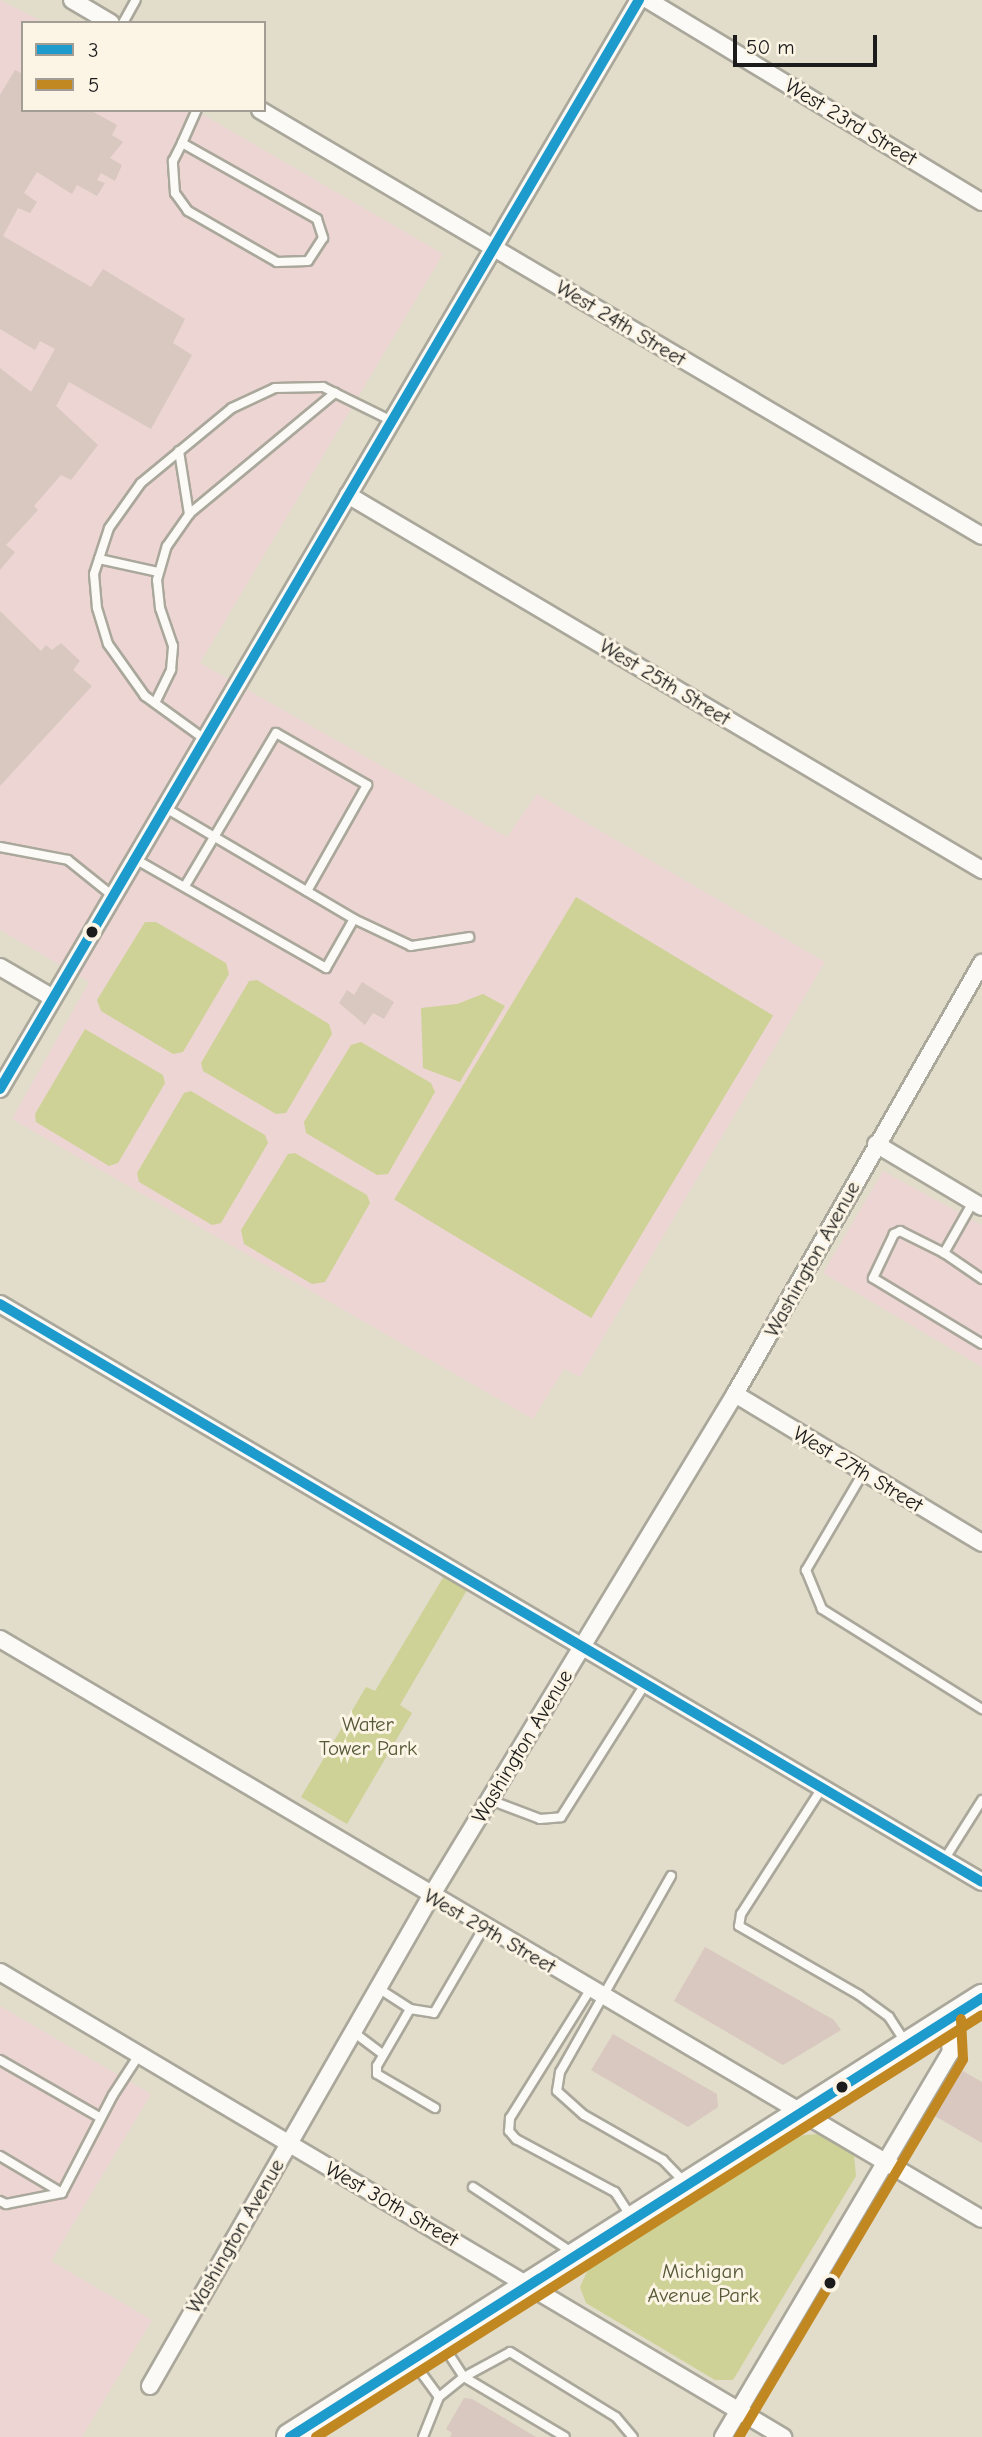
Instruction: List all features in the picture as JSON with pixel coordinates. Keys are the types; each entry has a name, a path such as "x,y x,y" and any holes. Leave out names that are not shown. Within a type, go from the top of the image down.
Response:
{"main road":[{"path":"290,2437 532,2287 799,2112 982,1998"}],"street":[{"path":"72,0 108,21"},
{"path":"0,1089 114,897 203,738 639,0"},
{"name":"West 23rd Street","path":"648,0 982,201"},
{"name":"West 24th Street","path":"263,112 982,536"},
{"name":"West 25th Street","path":"348,495 982,870"},
{"name":"Washington Avenue","path":"150,2386 352,2031 735,1394 982,963"},
{"path":"0,967 53,998"},
{"path":"876,1144 977,1204"},
{"path":"0,1304 982,1882"},
{"name":"West 27th Street","path":"735,1394 982,1543"},
{"name":"West 29th Street","path":"0,1640 982,2219"},
{"name":"West 30th Street","path":"0,1972 783,2437"},
{"path":"723,2437 951,2052 947,2021"}],"lane":[{"path":"124,21 136,0"},
{"path":"182,143 317,219 323,238 308,261 278,262 188,211 175,193 173,161 196,112"},
{"path":"203,738 155,703 108,644 97,608 94,574 110,528 141,483 232,408 275,388 323,387 392,421"},
{"path":"155,703 171,670 173,646 160,608 158,572 167,546 189,514 335,393"},
{"path":"179,451 189,514"},
{"path":"99,559 158,572"},
{"path":"185,886 276,733 367,785 307,891"},
{"path":"164,807 354,919 411,946 469,937"},
{"path":"0,847 68,860 114,897"},
{"path":"135,859 326,968 354,919"},
{"path":"944,1253 977,1204"},
{"path":"982,1279 944,1253 900,1231 894,1234 873,1278 982,1344"},
{"path":"863,1473 806,1570 822,1609 982,1709"},
{"path":"489,1800 540,1819 561,1817 645,1684"},
{"path":"822,1788 741,1914 739,1926 859,1995 889,2017 908,2045"},
{"path":"944,1860 982,1800"},
{"path":"634,2220 615,2192 516,2139 509,2131 510,2118 596,1993 671,1876"},
{"path":"378,1988 410,2009 434,2012 484,1927"},
{"path":"596,1993 560,2071 557,2091 584,2115 663,2160 688,2185"},
{"path":"410,2009 382,2054 377,2074 435,2108"},
{"path":"352,2031 382,2054"},
{"path":"62,2193 101,2118 139,2055"},
{"path":"0,2060 101,2118"},
{"path":"0,2157 62,2193"},
{"path":"474,2187 579,2256"},
{"path":"0,2201 6,2204 62,2193"},
{"path":"442,2343 464,2377 565,2437"},
{"path":"423,2437 439,2397 464,2377 510,2352 616,2417 633,2437"},
{"path":"412,2361 439,2397"}],"shaded area":[{"path":"0,0 41,21 21,21 21,112 198,112 443,254 200,663 507,837 537,794 825,962 580,1377 564,1369 533,1419 12,1119 89,982 0,930"},
{"path":"883,1171 982,1225 982,1367 823,1273"},
{"path":"0,2006 151,2094 51,2261 152,2320 82,2437 0,2437"}],"green space":[{"path":"576,897 773,1015 591,1318 394,1200"},
{"path":"145,922 156,922 226,963 229,974 183,1052 173,1054 101,1011 97,1000"},
{"path":"257,980 329,1024 332,1034 286,1113 276,1114 203,1071 201,1063 249,981"},
{"path":"483,994 505,1006 460,1082 423,1068 421,1008 457,1004"},
{"path":"85,1029 163,1075 165,1083 118,1163 109,1166 36,1122 35,1114"},
{"path":"361,1042 431,1083 435,1092 388,1174 377,1175 306,1133 304,1122 351,1045"},
{"path":"191,1091 265,1135 268,1143 221,1223 212,1225 139,1182 137,1173 184,1093"},
{"path":"295,1153 367,1195 370,1203 325,1282 312,1284 244,1244 241,1230 288,1154"},
{"name":"Water Tower Park","path":"444,1576 467,1590 400,1705 412,1713 347,1824 301,1797 366,1687 375,1691"},
{"name":"Michigan Avenue Park","path":"819,2134 854,2155 856,2176 733,2380 715,2380 586,2303 580,2287 590,2265 794,2136"}],"building":[{"path":"15,70 21,73 21,112 94,112 117,125 112,135 123,142 110,158 122,165 115,181 101,173 97,180 105,183 97,196 77,185 72,194 37,172 24,193 37,202 30,213 18,208 3,236 91,287 103,269 185,319 173,343 192,355 151,429 69,382 56,406 98,445 71,480 61,475 34,506 38,510 6,545 15,552 0,570 0,368 31,392 55,349 40,341 35,350 0,329 0,95"},
{"path":"0,611 41,651 46,645 52,650 61,643 80,661 73,670 92,686 0,786"},
{"path":"362,982 394,1002 384,1019 373,1013 365,1025 339,1003 347,990 354,995"},
{"path":"705,1947 834,2020 841,2030 783,2065 674,2001"},
{"path":"613,2034 717,2094 718,2107 688,2127 591,2070"},
{"path":"961,2070 982,2082 982,2143 933,2115"},
{"path":"464,2398 472,2399 536,2437 450,2437 452,2433 446,2429"}],"transit line":[{"name":"3","path":"0,1089 639,0"},
{"name":"3","path":"0,1304 982,1882"},
{"name":"3","path":"290,2437 982,1998"},
{"name":"5","path":"316,2437 982,2015"},
{"name":"5","path":"739,2437 963,2059 961,2019"}]}
